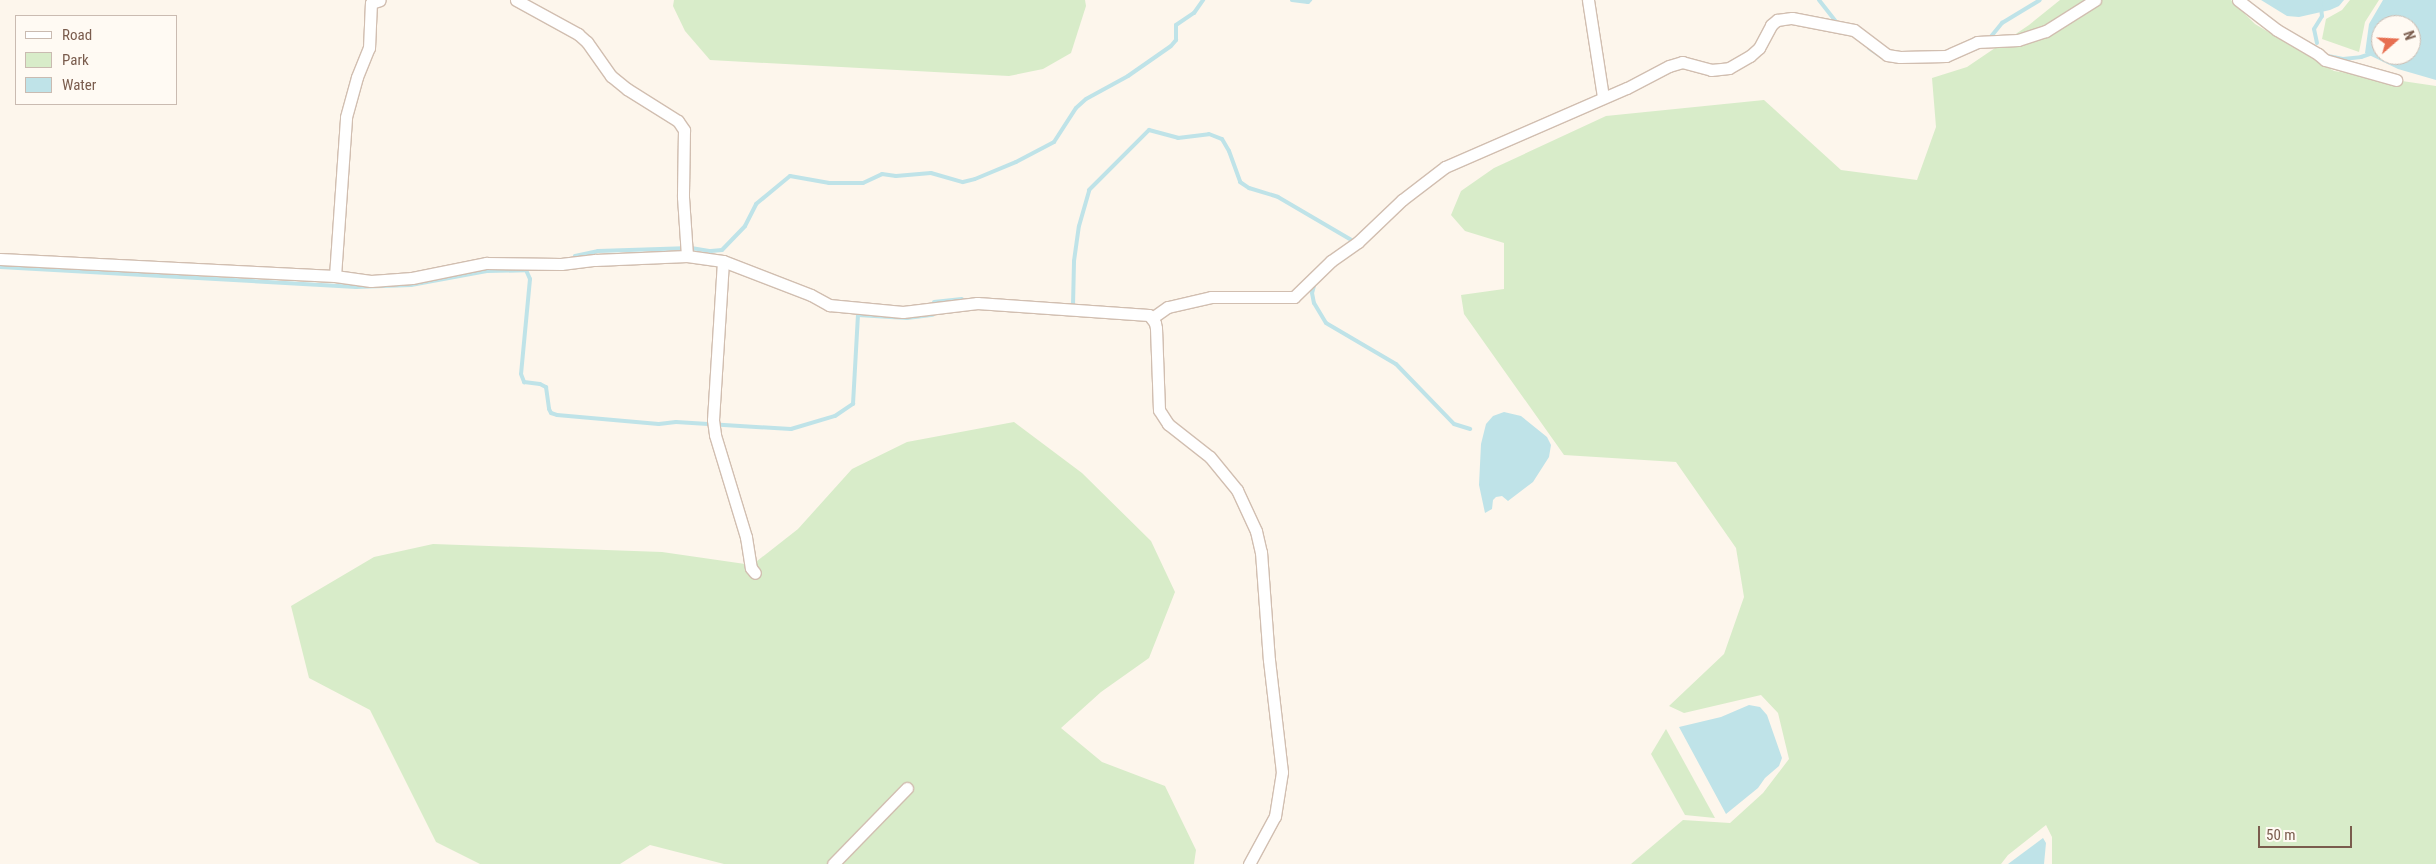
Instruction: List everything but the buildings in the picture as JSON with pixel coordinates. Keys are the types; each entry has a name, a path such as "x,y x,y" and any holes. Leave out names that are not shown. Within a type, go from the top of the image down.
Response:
{"street":[{"path":"335,276 346,117 357,77 369,48 371,3 380,0"},
{"path":"516,0 578,34 587,42 611,76 627,89 668,114 684,130 683,197 686,251"},
{"path":"1588,0 1603,97"},
{"path":"1152,318 1168,307 1210,297 1294,297 1332,261 1358,242 1402,200 1445,167 1682,62 1711,70 1729,68 1750,56 1759,48 1771,25 1784,18 1854,30 1879,51 1900,57 1946,56 1977,42 2018,40 2046,31 2095,0"},
{"path":"2238,0 2277,30 2325,60 2396,80"},
{"path":"0,259 335,276 371,281 394,280 486,263 562,264 686,251 723,261 811,295 829,305 902,312 977,303 1149,315 1156,328 1159,410 1168,424 1210,457 1237,490 1256,531 1261,552 1269,660 1282,772 1276,816 1249,864"},
{"path":"723,261 714,425 746,537 750,568 755,573"},
{"path":"833,864 907,788"}],"green space":[{"path":"674,0 1085,0 1086,6 1071,53 1043,69 1009,76 710,60 685,31 673,6"},
{"path":"2060,0 2231,0 2255,24 2334,71 2436,86 2436,864 2052,864 2052,837 2046,825 2008,855 2001,864 1631,864 1683,820 1730,823 1763,793 1789,759 1778,713 1761,695 1684,713 1669,706 1724,654 1744,597 1736,548 1676,462 1564,455 1464,314 1461,295 1504,289 1504,243 1465,231 1451,215 1461,191 1494,168 1606,116 1764,100 1841,170 1917,180 1936,127 1932,78 1967,67 2029,25"},
{"path":"2350,0 2379,0 2365,22 2359,52 2322,39 2326,19 2342,10"},
{"path":"1014,422 1082,473 1151,541 1175,592 1149,658 1101,692 1061,728 1102,762 1165,786 1196,850 1194,864 724,864 650,845 620,864 480,864 436,842 370,710 309,678 291,606 374,557 433,544 662,552 752,565 798,529 852,469 907,442"},
{"path":"1666,729 1715,818 1685,815 1651,754"}],"water":[{"path":"2261,0 2344,0 2339,6 2330,10 2299,17 2287,16"},
{"path":"2383,0 2436,0 2436,80 2390,65 2421,65 2421,15 2374,15"},
{"path":"2371,21 2371,56 2365,53 2369,24"},
{"path":"1504,412 1521,416 1547,437 1551,445 1549,457 1533,482 1508,501 1502,496 1496,497 1493,500 1492,509 1485,513 1479,485 1481,444 1486,424 1493,416"},
{"path":"1749,705 1760,707 1767,715 1782,758 1779,766 1765,778 1758,788 1726,814 1679,727 1721,717"},
{"path":"2043,838 2046,843 2044,864 2008,864"}],"waterway":[{"path":"575,256 598,251 691,248 711,251 722,250 745,226 756,204 790,176 829,183 863,183 882,174 896,176 931,173 963,182 975,179 1016,162 1054,142 1076,108 1086,99 1128,76 1171,46 1176,40 1176,25 1194,13 1203,0"},
{"path":"1292,0 1308,2 1310,0"},
{"path":"1819,0 1836,22"},
{"path":"1989,39 2002,23 2040,0"},
{"path":"2317,43 2314,29 2322,16 2320,0"},
{"path":"1945,61 1982,46"},
{"path":"1869,48 1882,57"},
{"path":"2328,56 2343,59 2370,54"},
{"path":"1073,306 1074,261 1079,226 1089,190 1149,130 1178,138 1209,134 1222,139 1229,151 1240,182 1249,188 1278,197 1355,242"},
{"path":"0,267 356,287 411,285 487,271 526,270"},
{"path":"526,270 530,279 521,374 524,382 540,384 546,387 549,409 551,413 557,415 659,424 676,422 791,429 835,416 853,404 858,315 907,318 933,315"},
{"path":"1315,282 1312,293 1314,303 1326,323 1396,364 1454,424 1470,429"},
{"path":"934,302 962,299"}]}
